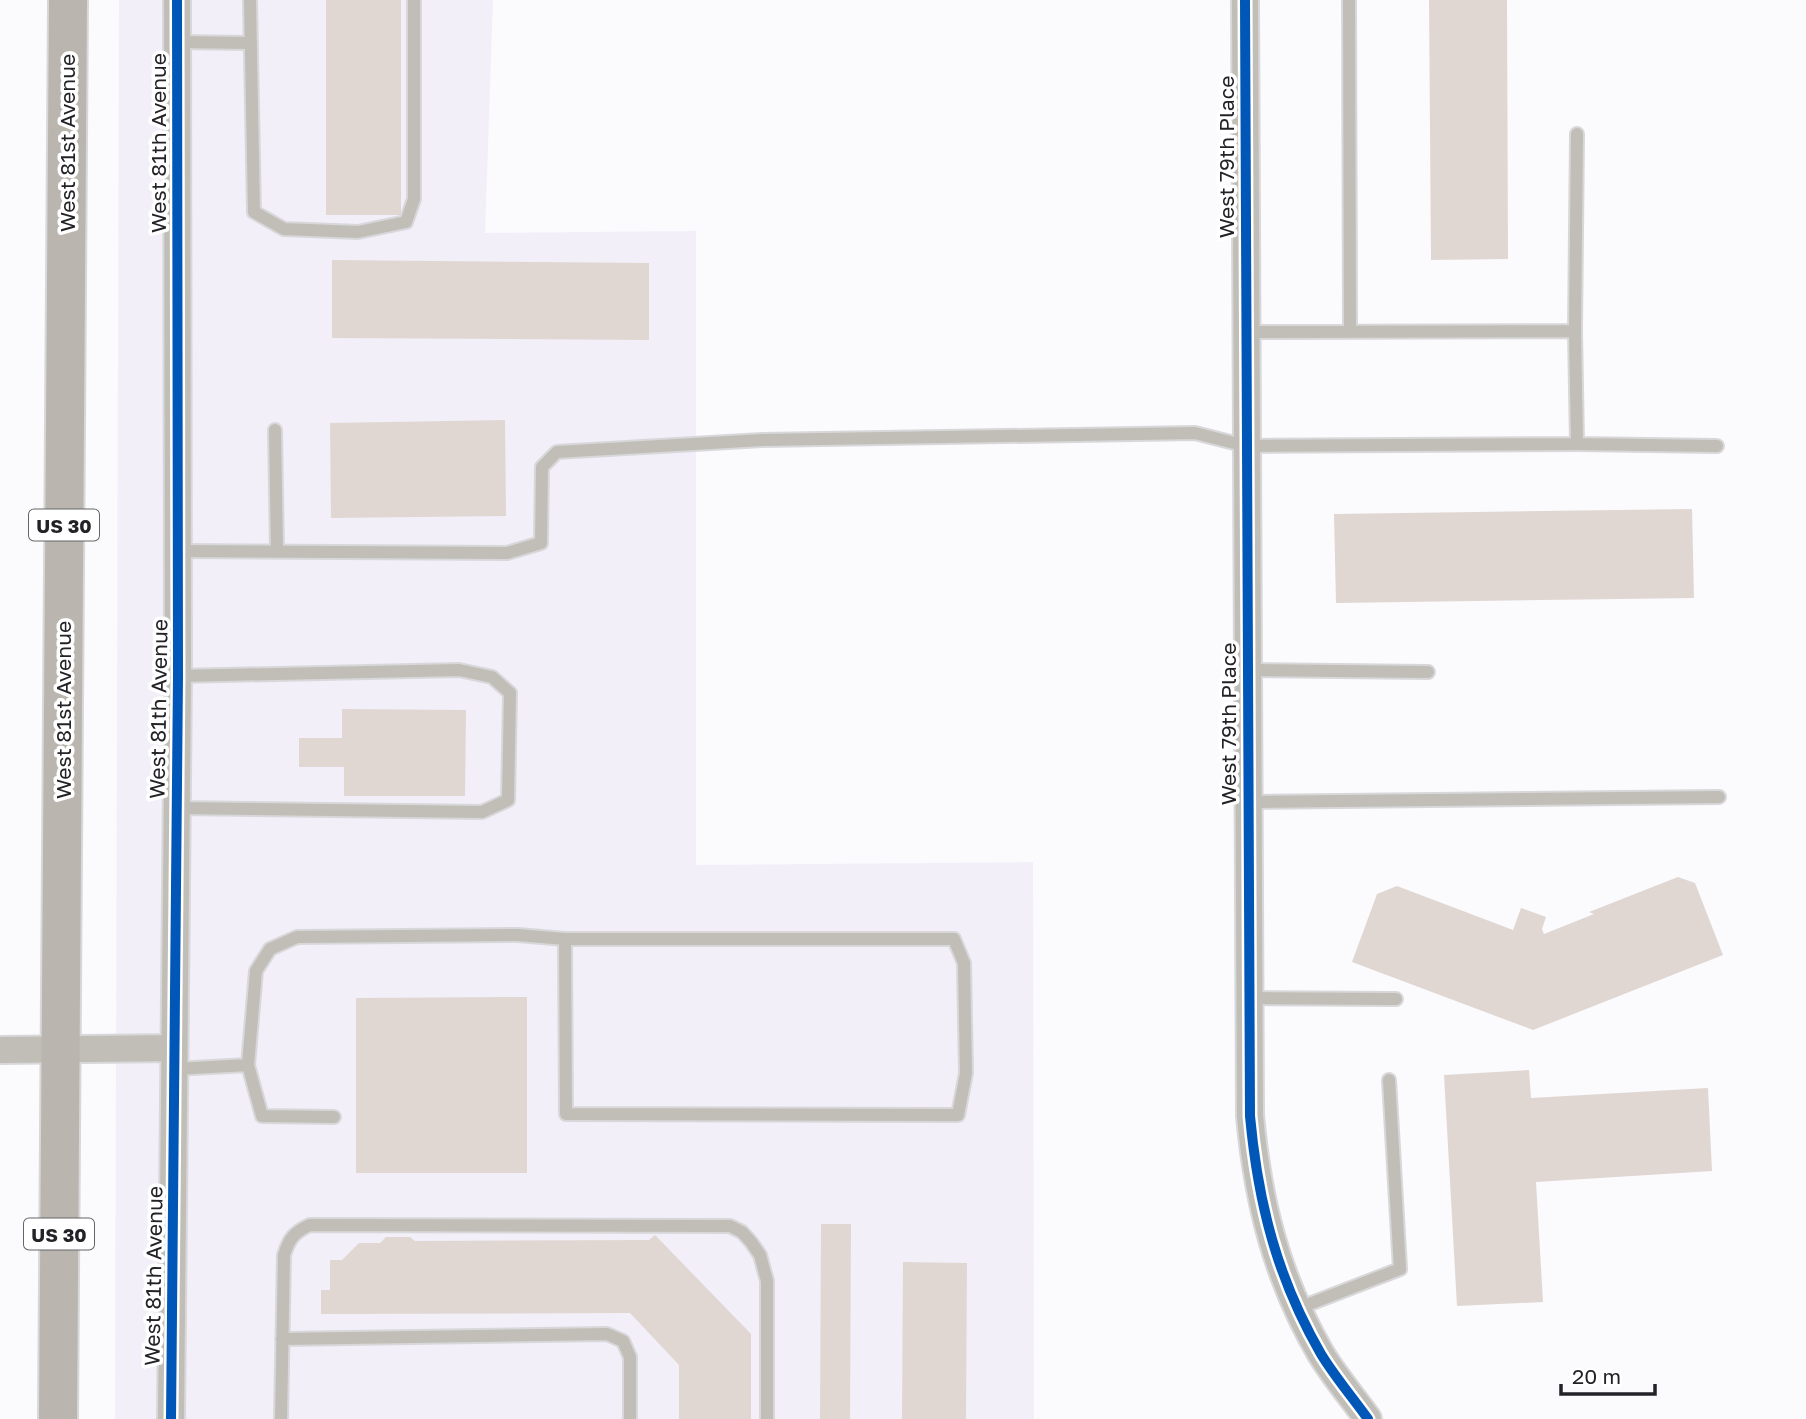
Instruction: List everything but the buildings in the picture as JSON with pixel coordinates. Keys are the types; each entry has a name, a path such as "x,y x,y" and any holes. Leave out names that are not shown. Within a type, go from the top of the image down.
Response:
{"main road":[{"name":"West 81st Avenue","path":"58,1419 68,0"}],"street":[{"name":"West 81th Avenue","path":"171,1419 178,676 177,0"},
{"name":"West 79th Place","path":"1245,0 1250,1116 1257,1183 1274,1249 1298,1308 1322,1356 1368,1419"},
{"path":"0,1050 61,1049 174,1059"}],"lane":[{"path":"250,0 254,212 284,229 358,232 406,222 414,199 414,0"},
{"path":"1349,0 1350,331"},
{"path":"177,42 250,43"},
{"path":"1577,134 1577,444"},
{"path":"1246,332 1575,331"},
{"path":"275,430 277,551"},
{"path":"178,551 507,552 541,543 542,467 557,452 762,440 1195,433 1247,446 1717,446"},
{"path":"176,808 482,812 508,800 510,694 492,677 459,670 178,676"},
{"path":"1247,670 1428,672"},
{"path":"1248,802 1719,797"},
{"path":"334,1117 262,1116 248,1065 256,971 270,949 298,937 518,935 565,939 954,939 964,963 966,1073 958,1115 566,1114 565,939"},
{"path":"1248,998 1396,999"},
{"path":"174,1059 248,1065"},
{"path":"1298,1308 1400,1269 1389,1080"},
{"path":"281,1419 284,1255 289,1240 299,1230 310,1225 730,1226 742,1232 760,1255 766,1281 767,1419"},
{"path":"282,1339 607,1334 623,1341 630,1357 630,1419"}],"shaded area":[{"path":"119,0 493,0 485,233 696,231 696,865 1033,862 1034,1419 115,1419"}],"cycle path":[{"path":"171,1419 178,676 177,0"},
{"path":"1245,0 1250,1116 1264,1209 1292,1297 1321,1354 1368,1419"}]}
